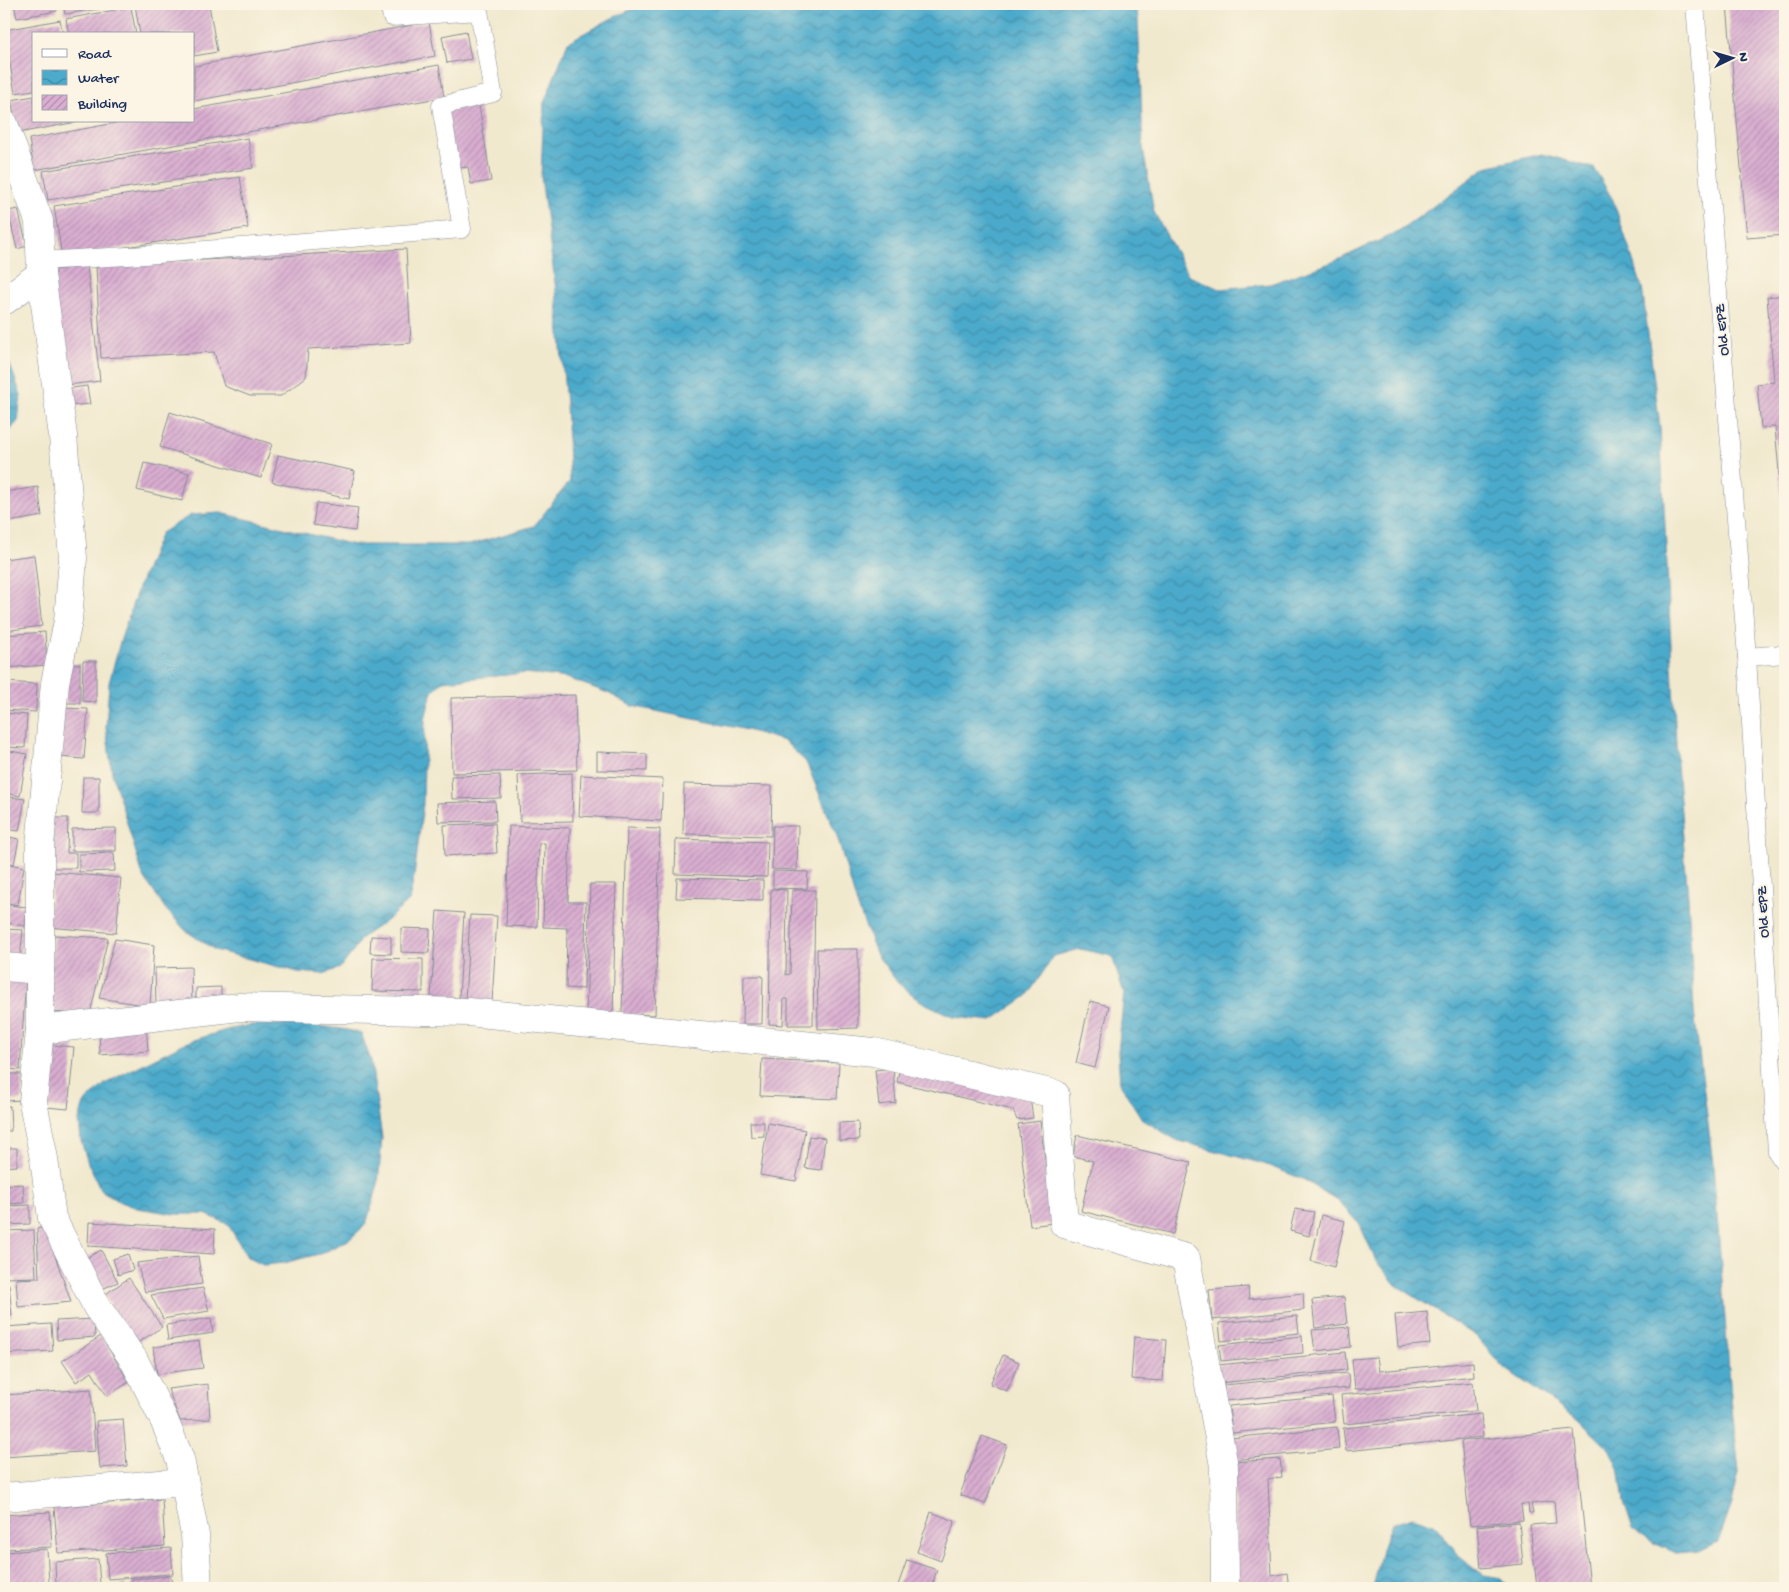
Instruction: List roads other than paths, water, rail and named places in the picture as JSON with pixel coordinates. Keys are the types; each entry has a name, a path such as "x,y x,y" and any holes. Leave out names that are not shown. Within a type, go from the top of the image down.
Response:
{"street":[{"path":"4,124 39,221 40,268 63,436 73,558 68,621 55,683 41,828 40,1030 33,1102 44,1159 52,1218 97,1307 134,1360 164,1420 180,1459 195,1536 198,1588"},
{"path":"4,301 40,268"},
{"path":"4,967 40,970"},
{"path":"40,1030 240,1007 468,1012 874,1052 1055,1094 1064,1224 1186,1258 1224,1466 1225,1588"},
{"path":"4,1497 184,1482"}],"lane":[{"path":"40,268 155,254 462,229 441,106 493,93 479,11 392,17 390,4"},
{"name":"Old EPZ","path":"1695,4 1747,657 1777,1152 1785,1164"},
{"path":"1747,657 1785,654"}],"water":[{"path":"645,4 1135,4 1138,17 1143,148 1154,212 1189,276 1220,289 1270,284 1333,262 1400,231 1486,167 1542,154 1594,168 1613,200 1642,287 1660,427 1677,764 1688,897 1694,1011 1713,1164 1732,1409 1739,1471 1732,1504 1718,1542 1699,1551 1676,1553 1654,1543 1633,1529 1624,1503 1620,1473 1610,1450 1578,1419 1503,1367 1476,1336 1396,1285 1376,1261 1360,1225 1338,1201 1303,1179 1264,1164 1176,1140 1142,1119 1120,1084 1118,1052 1124,993 1112,956 1080,949 1054,956 1027,996 991,1021 954,1017 922,1002 898,983 877,955 857,905 837,836 806,762 784,741 747,730 632,706 608,693 567,678 526,673 443,681 432,692 425,719 423,804 414,877 409,901 387,920 361,938 340,968 323,974 298,972 215,950 186,931 164,907 143,876 112,773 106,728 109,683 120,642 138,588 161,533 191,515 221,513 354,545 469,545 534,526 570,481 566,404 556,290 541,177 544,103 568,42 614,17"},
{"path":"4,354 7,357 21,395 18,421 4,438"},
{"path":"250,1025 306,1025 361,1033 371,1061 382,1138 378,1185 366,1224 350,1239 323,1253 284,1263 263,1265 247,1257 228,1224 205,1214 175,1214 137,1208 120,1202 101,1190 88,1163 81,1141 79,1120 84,1103 105,1084 185,1043 226,1030"},
{"path":"1413,1517 1434,1524 1462,1559 1484,1575 1501,1578 1511,1588 1373,1588 1382,1549 1392,1523"}]}
